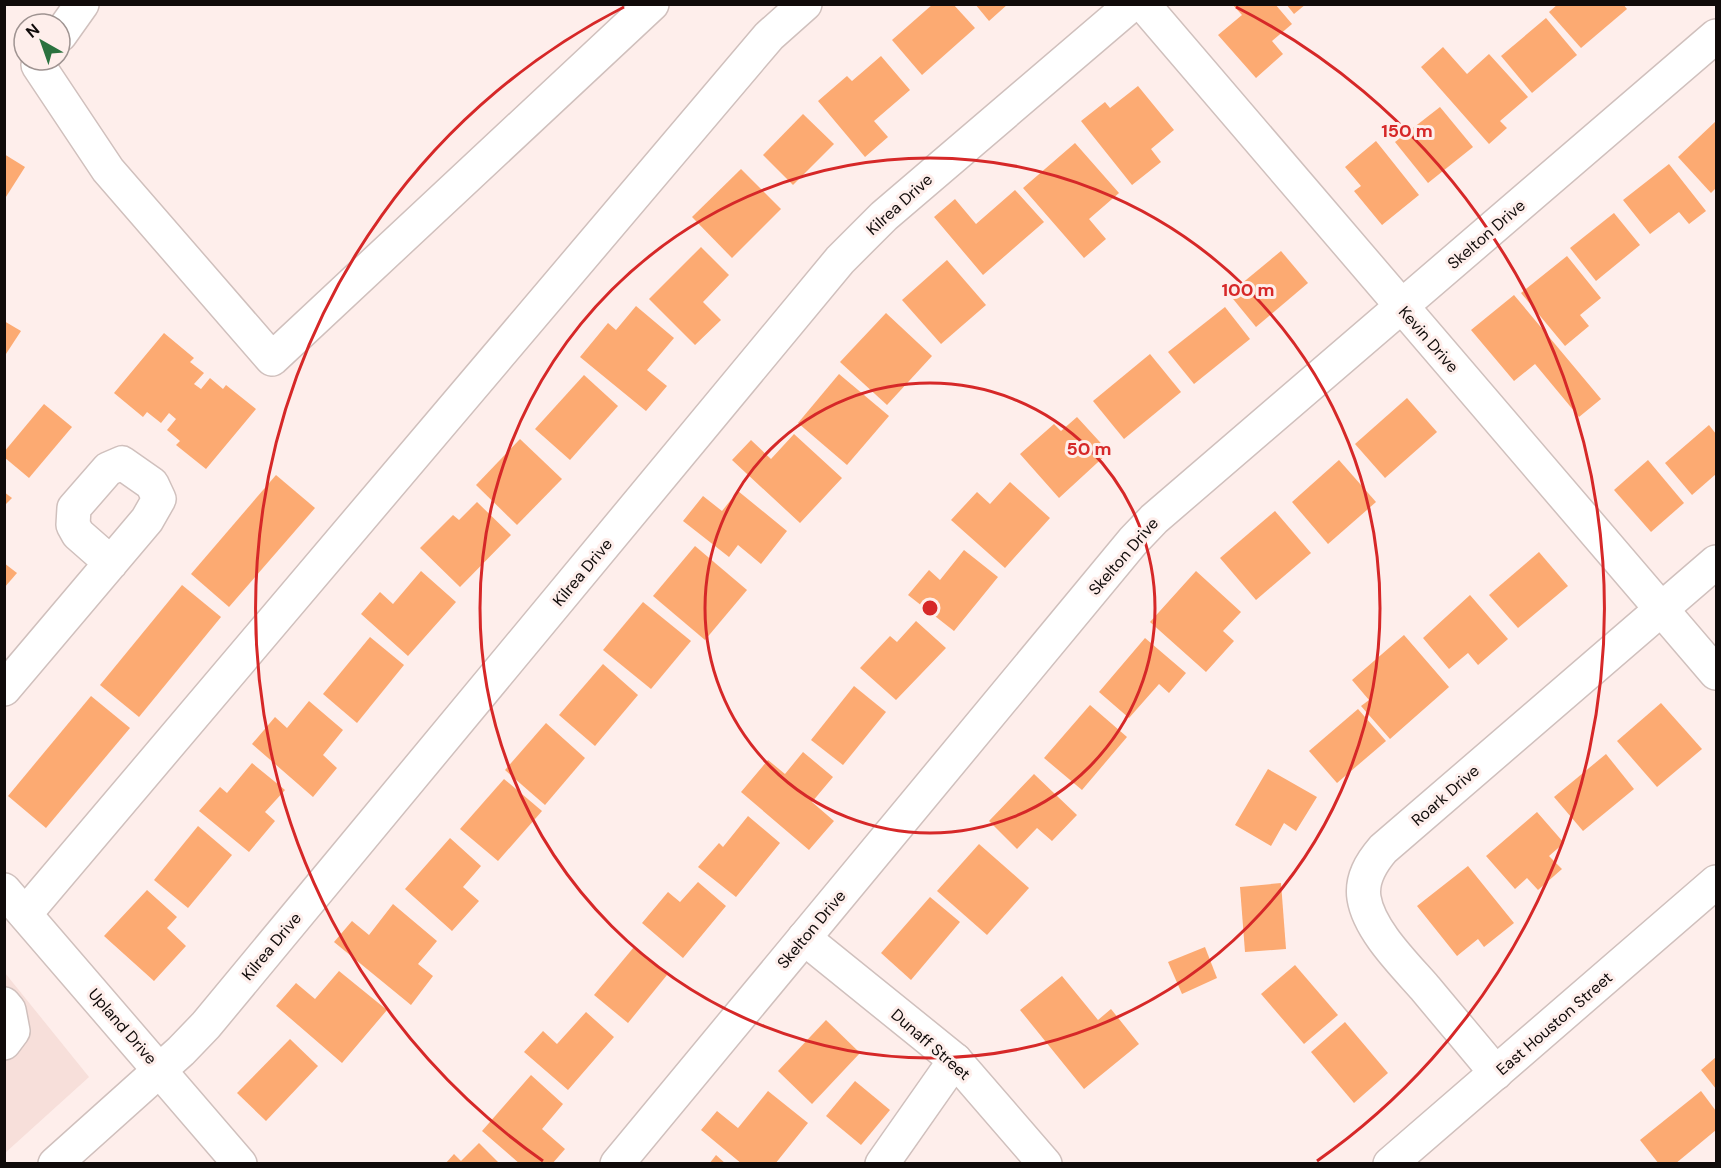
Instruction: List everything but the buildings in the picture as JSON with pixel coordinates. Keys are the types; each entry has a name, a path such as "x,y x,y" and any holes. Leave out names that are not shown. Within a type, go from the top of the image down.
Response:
{"street":[{"path":"72,18 82,4"},
{"path":"43,72 108,170 272,359 652,4"},
{"path":"15,902 769,36 805,4"},
{"name":"Kilrea Drive","path":"55,1164 181,1051 206,1025 840,260 884,216 1132,4"},
{"name":"Kevin Drive","path":"1143,4 1716,673"},
{"name":"Skelton Drive","path":"617,1164 1147,526 1716,36"},
{"name":"Roark Drive","path":"1496,1073 1387,944 1367,913 1363,896 1365,879 1371,862 1383,849 1716,562"},
{"path":"4,689 111,563"},
{"name":"East Houston Street","path":"1390,1164 1716,882"},
{"name":"Upland Drive","path":"15,902 240,1164"},
{"name":"Dunaff Street","path":"804,938 955,1060 1045,1164"},
{"path":"4,1004 9,1010 13,1031 4,1043"},
{"path":"882,1164 955,1060"}],"shaded area":[{"path":"5,973 89,1077 5,1153"}]}
